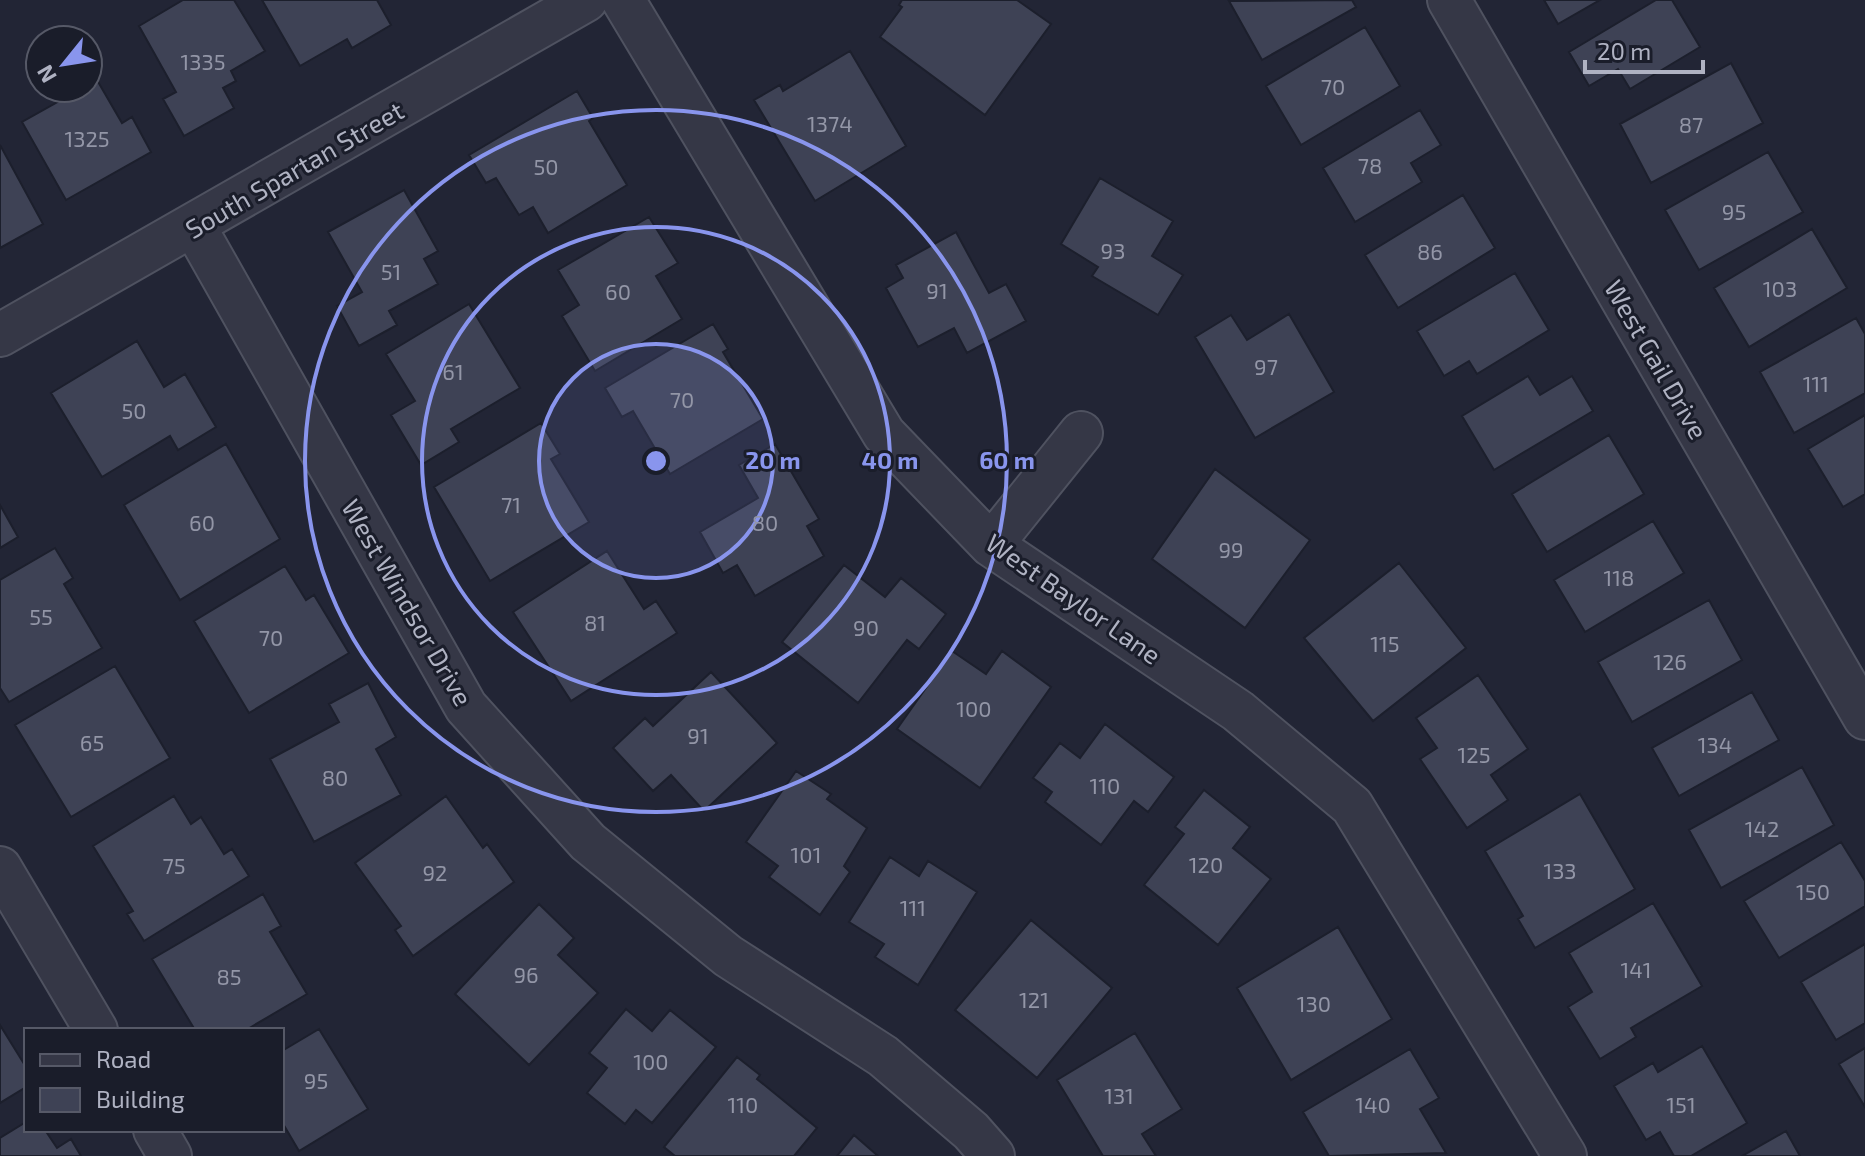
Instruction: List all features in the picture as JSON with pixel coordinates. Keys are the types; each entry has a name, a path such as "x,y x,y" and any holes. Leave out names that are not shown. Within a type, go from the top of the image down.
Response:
{"street":[{"name":"South Spartan Street","path":"0,335 586,0"},
{"name":"West Baylor Lane","path":"623,0 884,434 991,545 1238,711 1352,806 1565,1156"},
{"name":"West Gail Drive","path":"1449,0 1865,718"},
{"name":"West Windsor Drive","path":"194,226 466,707 588,842 728,956 883,1056 971,1131 993,1156"},
{"path":"991,545 1081,433"},
{"path":"2,878 95,1028"},
{"path":"156,1132 170,1156"}],"building":[{"path":"183,0 234,0 265,51 231,71 236,81 223,88 234,108 184,136 163,99 176,92 139,26"},
{"path":"262,0 377,0 391,25 352,48 347,39 300,66"},
{"path":"902,0 1017,0 1051,24 985,115 880,37 902,7 899,5"},
{"path":"1352,0 1356,7 1262,60 1229,1"},
{"path":"1544,0 1600,0 1558,24"},
{"path":"1656,0 1672,0 1700,47 1630,89 1618,69 1589,86 1569,52"},
{"path":"1365,27 1400,86 1301,145 1266,86"},
{"path":"850,51 906,146 815,201 754,100 780,85 783,91"},
{"path":"1731,63 1763,123 1651,183 1620,124"},
{"path":"577,91 593,118 589,121 627,185 548,233 533,207 519,215 496,178 486,183 469,155"},
{"path":"104,92 122,123 132,117 151,152 66,200 22,122 54,104 104,104"},
{"path":"1420,110 1441,145 1411,163 1422,182 1355,222 1323,168"},
{"path":"0,145 43,224 0,248"},
{"path":"1768,152 1803,212 1699,270 1665,210"},
{"path":"1100,178 1173,221 1152,256 1183,275 1158,315 1092,276 1098,267 1061,244"},
{"path":"404,190 438,251 424,259 438,284 389,311 397,325 359,346 337,306 362,292 328,232"},
{"path":"1463,195 1495,248 1398,308 1365,255"},
{"path":"649,217 678,263 656,276 682,319 595,371 562,316 579,305 558,270"},
{"path":"1812,229 1847,288 1749,347 1714,288"},
{"path":"956,232 989,293 1006,284 1026,321 967,353 954,328 918,347 886,288 903,278 896,265"},
{"path":"1515,273 1549,330 1477,374 1469,361 1444,376 1417,331"},
{"path":"469,304 520,388 451,429 459,442 421,465 391,415 415,401 386,354"},
{"path":"1289,314 1334,392 1255,438 1195,337 1231,315 1247,340"},
{"path":"1856,318 1865,334 1865,393 1794,433 1760,372"},
{"path":"713,324 728,349 723,352 763,419 670,474 633,411 622,417 605,388"},
{"path":"137,341 164,387 185,374 216,427 178,450 170,436 102,477 51,393"},
{"path":"1528,376 1540,395 1572,376 1593,411 1494,470 1462,416"},
{"path":"1865,415 1865,494 1843,507 1808,449"},
{"path":"541,423 560,454 551,459 589,522 490,581 434,487"},
{"path":"1609,435 1644,494 1547,552 1512,494"},
{"path":"226,444 280,539 180,600 124,505"},
{"path":"775,444 819,519 807,526 824,556 755,596 737,565 723,573 700,532 758,498 739,465"},
{"path":"1215,469 1310,540 1245,628 1152,559"},
{"path":"0,505 18,537 0,548"},
{"path":"1653,521 1684,573 1585,632 1554,580"},
{"path":"55,548 73,578 64,584 102,648 9,702 0,688 0,580"},
{"path":"607,551 644,609 656,601 677,633 571,701 513,612"},
{"path":"1399,563 1466,648 1373,721 1304,638"},
{"path":"844,565 885,597 901,578 946,614 919,649 907,640 858,703 782,642"},
{"path":"285,566 306,600 314,595 349,653 249,713 194,621"},
{"path":"1709,600 1742,660 1632,722 1598,662"},
{"path":"952,651 986,674 1002,651 1051,687 980,788 897,729"},
{"path":"115,666 170,758 71,817 15,725"},
{"path":"711,672 777,743 704,811 671,775 653,791 613,748 645,718 653,726"},
{"path":"1478,675 1528,749 1491,775 1508,800 1467,828 1420,759 1437,748 1416,718"},
{"path":"368,683 396,737 376,749 401,795 314,842 270,759 339,722 329,704"},
{"path":"1752,692 1779,740 1679,796 1652,748"},
{"path":"1105,724 1174,777 1148,812 1134,801 1101,845 1045,802 1052,792 1033,778 1060,743 1080,758"},
{"path":"1802,767 1834,825 1721,888 1689,830"},
{"path":"796,771 831,794 827,799 867,828 844,866 850,872 820,915 769,877 778,866 746,842"},
{"path":"1204,790 1250,827 1233,848 1271,879 1218,945 1144,885 1184,834 1175,827"},
{"path":"1580,794 1635,889 1535,948 1518,919 1523,916 1485,851"},
{"path":"174,796 191,824 201,817 224,854 232,849 249,876 144,941 127,914 133,911 93,846"},
{"path":"446,796 483,848 487,844 514,882 413,956 395,930 401,926 355,863"},
{"path":"1841,842 1865,881 1865,906 1779,958 1744,901"},
{"path":"890,857 919,876 928,861 977,892 918,985 875,957 884,944 849,922"},
{"path":"263,894 281,926 270,932 307,994 249,1028 194,1028 152,959"},
{"path":"1653,903 1702,986 1631,1028 1636,1037 1600,1059 1568,1007 1592,992 1569,953"},
{"path":"539,904 574,938 558,955 598,993 529,1065 455,994"},
{"path":"1031,920 1112,988 1037,1078 955,1010"},
{"path":"1338,927 1392,1019 1291,1080 1237,988"},
{"path":"1865,944 1865,1023 1836,1040 1801,982"},
{"path":"626,1009 652,1031 670,1010 716,1047 652,1123 636,1110 625,1124 587,1093 607,1068 589,1053"},
{"path":"0,1025 24,1064 24,1088 0,1103"},
{"path":"319,1029 368,1109 299,1151 284,1125 284,1050"},
{"path":"1135,1033 1182,1109 1142,1134 1156,1156 1103,1156 1057,1080"},
{"path":"1702,1046 1747,1123 1691,1156 1674,1156 1660,1132 1646,1140 1614,1086 1653,1063 1658,1072"},
{"path":"1865,1048 1865,1107 1839,1064"},
{"path":"1410,1049 1439,1098 1420,1109 1446,1153 1329,1156 1303,1112"},
{"path":"737,1057 760,1075 757,1079 817,1128 794,1156 675,1156 664,1147"},
{"path":"24,1123 24,1132 46,1132 57,1148 71,1139 81,1156 0,1156 0,1138"},
{"path":"1786,1131 1800,1156 1742,1156"},
{"path":"854,1135 878,1156 837,1156"}]}
